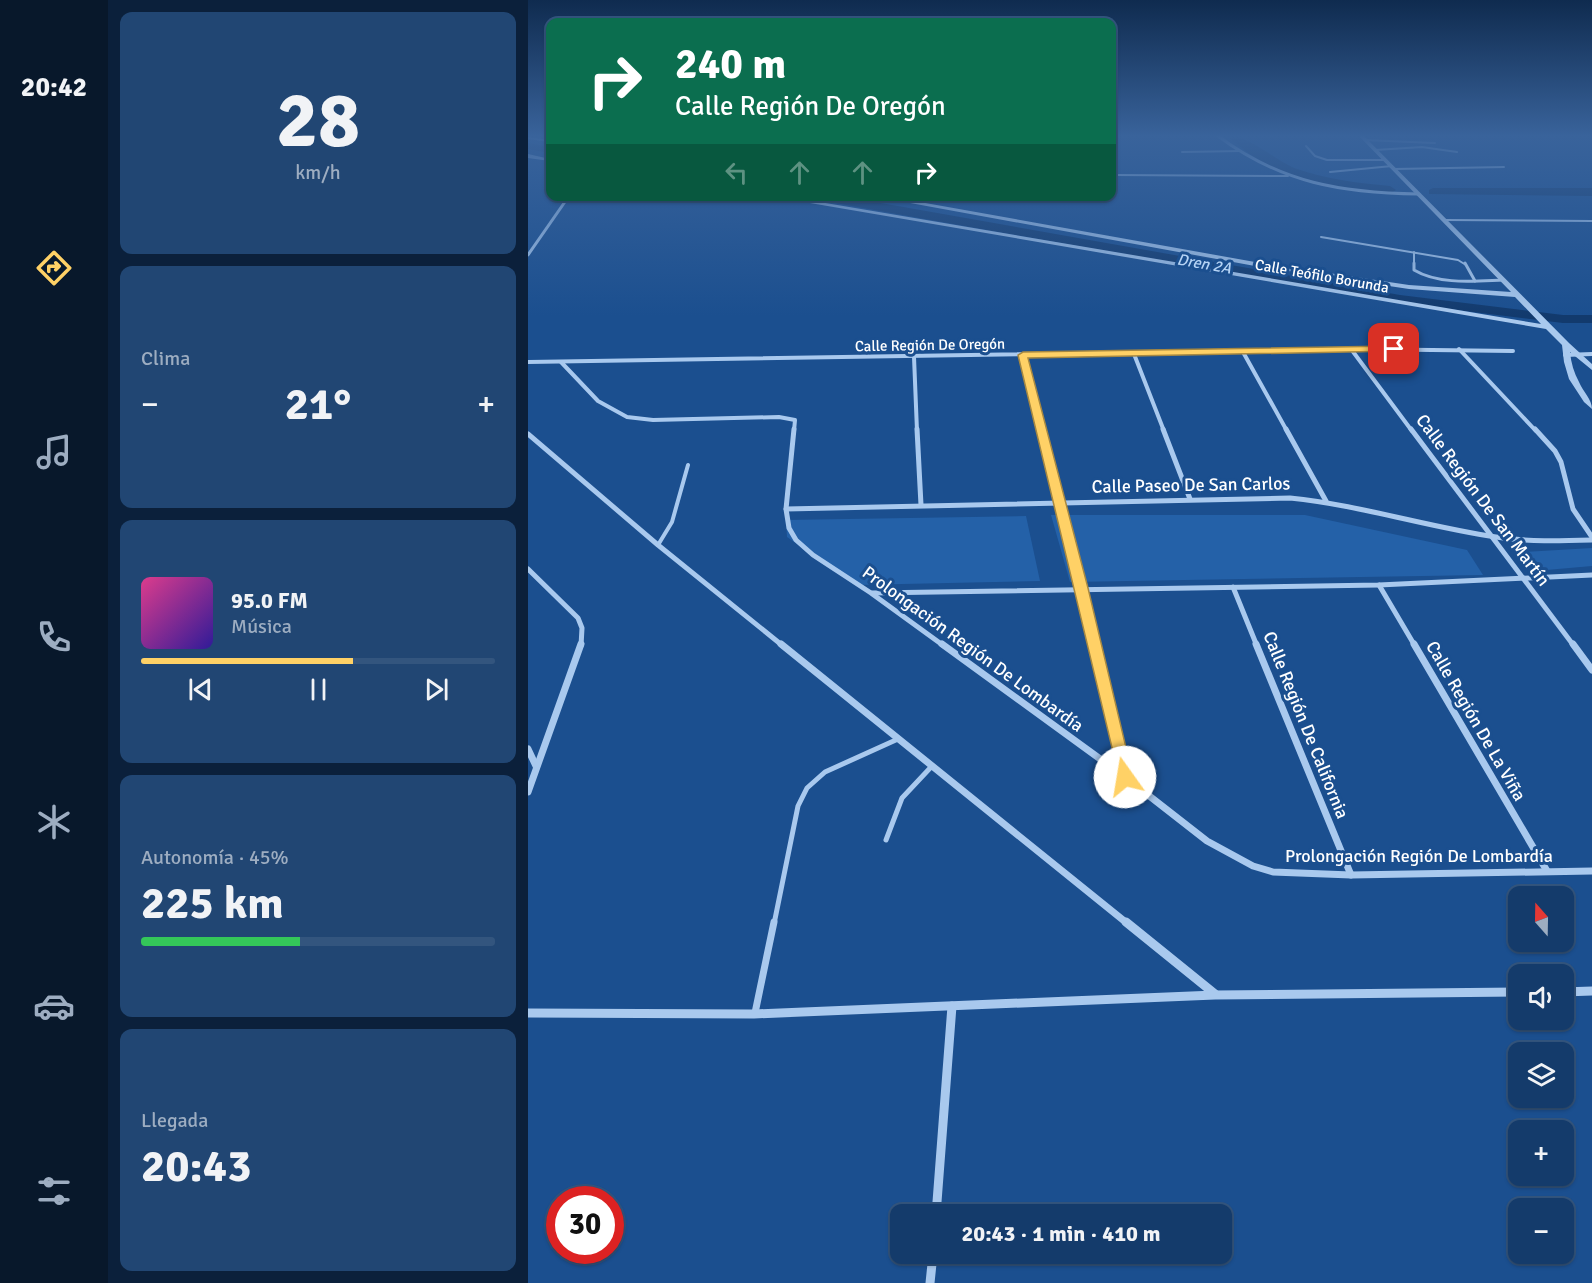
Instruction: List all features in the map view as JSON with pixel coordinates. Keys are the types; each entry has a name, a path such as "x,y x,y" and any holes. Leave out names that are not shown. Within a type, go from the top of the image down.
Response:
{"street":[{"path":"1421,196 1566,345 1592,368"},
{"path":"528,255 566,201"},
{"name":"Calle Teófilo Borunda","path":"801,201 1549,327"},
{"name":"Calle Teófilo Borunda","path":"902,201 1186,252 1376,282 1443,291 1518,295"},
{"path":"1566,345 1565,355 1570,373 1592,407"},
{"name":"Calle Región De Oregón","path":"528,362 1351,349 1513,351"},
{"name":"Calle Región De San Martín","path":"1351,349 1592,670"},
{"path":"1459,349 1555,452 1561,462 1573,509 1592,539"},
{"path":"1243,352 1326,501"},
{"path":"1134,354 1190,499"},
{"path":"1565,355 1592,354"},
{"path":"1023,355 1082,588 1125,777"},
{"path":"914,357 921,506"},
{"name":"Prolongación Región De Lombardía","path":"561,362 598,401 627,417 653,420 779,417 795,420 786,509 789,528 796,540 813,555 871,593 1125,777 1207,841 1253,866 1273,872 1351,875 1592,871"},
{"path":"528,434 658,545 1215,994"},
{"name":"Calle Paseo De San Carlos","path":"786,509 1290,498 1326,501 1493,537 1539,541 1592,539"},
{"path":"528,569 573,613 581,624 582,636 580,653 528,792"},
{"path":"871,593 1379,585 1592,575"},
{"name":"Calle Región De La Viña","path":"1379,585 1547,871"},
{"name":"Calle Región De California","path":"1233,587 1351,875"},
{"path":"528,749 536,766"},
{"path":"1574,992 1592,991"},
{"path":"528,1013 754,1014 1215,994 1508,992"},
{"path":"937,1204 952,1006"},
{"path":"930,1283 932,1264"}],"lane":[{"path":"1445,220 1592,221"},
{"path":"1321,237 1462,261 1475,281"},
{"path":"1414,252 1414,270 1418,274 1475,281 1503,280"},
{"path":"658,545 672,522 688,465"},
{"path":"754,1014 798,806 807,788 825,772 898,739"},
{"path":"886,840 895,808 903,795 932,766"}],"shaded area":[{"path":"1051,515 1305,515 1467,550 1483,575 1070,582"},
{"path":"1026,516 1040,581 856,585 787,537 786,520"},
{"path":"1592,548 1592,566 1535,571 1522,552"}],"waterway":[{"name":"Dren 2A","path":"846,201 1400,299 1563,319 1592,319"}],"route":[{"path":"1125,777 1082,588 1023,355 1394,349"}]}
